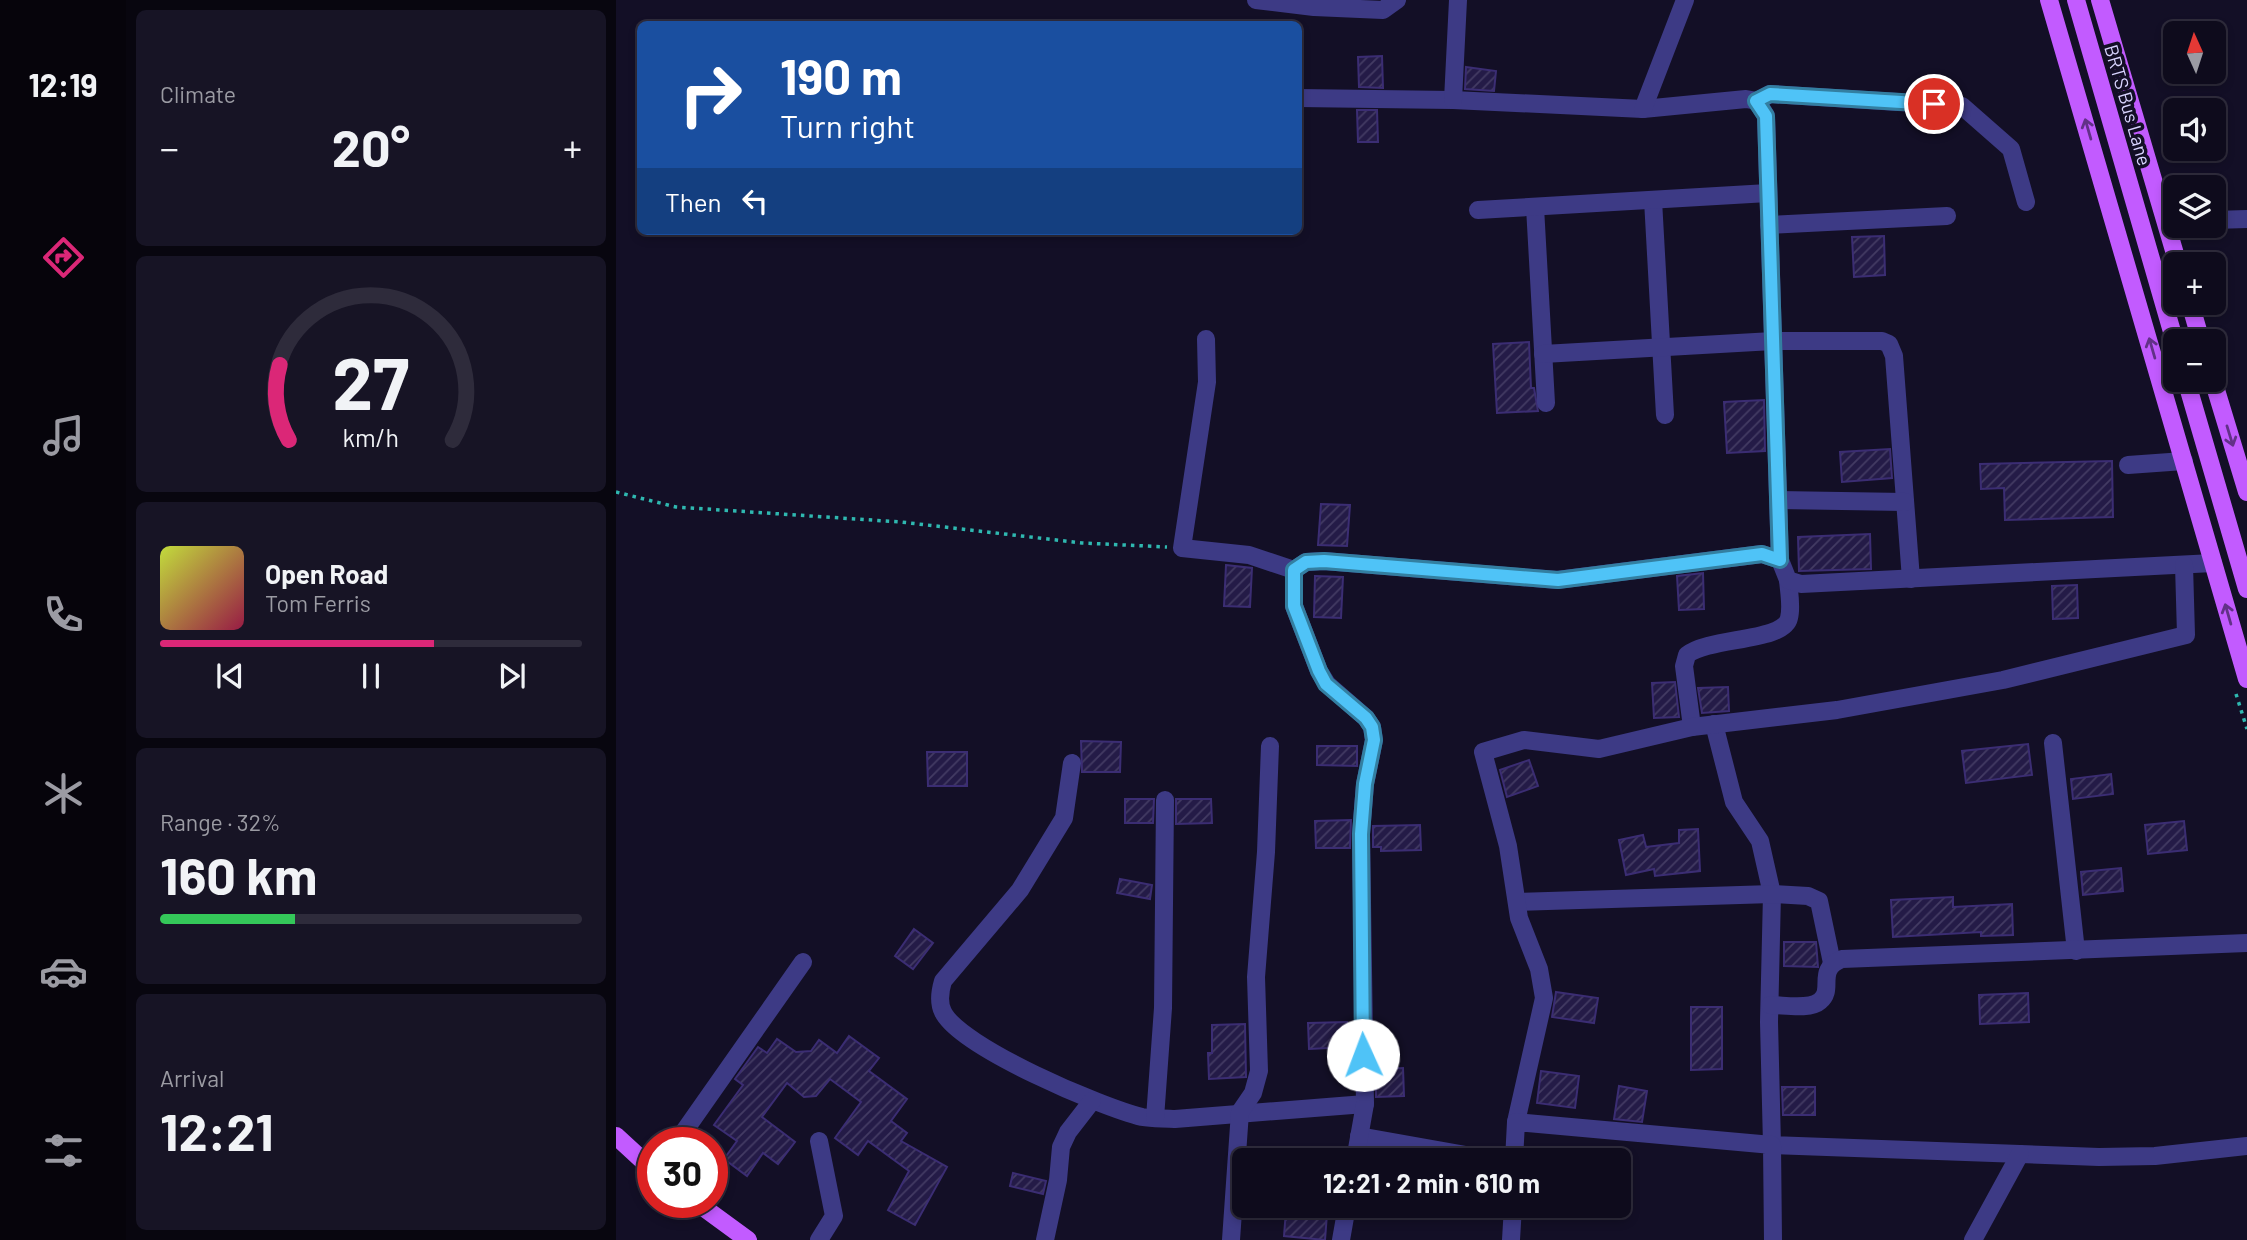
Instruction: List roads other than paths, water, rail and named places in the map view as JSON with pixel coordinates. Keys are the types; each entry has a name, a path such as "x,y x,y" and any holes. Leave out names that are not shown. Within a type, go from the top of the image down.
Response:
{"main road":[{"path":"2049,0 2247,679"},
{"name":"BRTS Bus Lane","path":"2076,0 2171,329"},
{"path":"2100,0 2163,198"},
{"path":"2190,392 2247,589"},
{"path":"2217,392 2247,492"},
{"path":"616,1136 637,1155"},
{"path":"718,1218 748,1240"}],"street":[{"path":"1256,0 1363,9 1390,5"},
{"path":"1453,100 1458,0"},
{"path":"1643,109 1685,0"},
{"path":"1302,98 1453,100 1643,109 1746,99 1756,101 1770,94 1962,106 2011,149 2026,202"},
{"path":"1692,727 1684,666 1687,655 1712,642 1776,633 1785,628 1789,618 1788,580 1780,560 1766,116 1756,101"},
{"path":"1478,210 1768,193"},
{"path":"1653,200 1665,415"},
{"path":"1535,207 1546,403"},
{"path":"1769,225 1947,216"},
{"path":"2226,220 2247,219"},
{"path":"1206,339 1207,382 1182,548 1250,555 1294,570"},
{"path":"1543,354 1773,341 1882,341 1889,344 1894,356 1911,579"},
{"path":"2128,464 2184,461"},
{"path":"1778,500 1905,502"},
{"path":"1294,570 1306,562 1324,561 1558,580 1762,554 1780,560"},
{"path":"1788,580 1801,584 2213,563"},
{"path":"1515,1148 1516,1122 1544,998 1539,969 1523,930 1508,846 1483,752 1524,740 1599,749 1692,727 1837,710 1990,682 2186,635 2184,565"},
{"path":"1294,570 1294,606 1319,671 1326,684 1366,718 1372,727 1374,740 1365,784 1361,834 1365,1104 1357,1148"},
{"path":"1714,724 1734,802 1760,841 1772,894 1770,1005 1773,1240"},
{"path":"2053,743 2076,951"},
{"path":"1231,1240 1240,1112 1253,1093 1259,1071 1256,977 1266,852 1270,746"},
{"path":"1072,763 1064,818 1020,890 943,981 939,994 943,1013 972,1041 1092,1101 1144,1117 1365,1104"},
{"path":"1155,1118 1163,1009 1165,800"},
{"path":"1517,902 1772,894 1808,896 1819,901 1832,963"},
{"path":"1770,1005 1811,1004 1820,1001 1825,995 1826,974 1832,963 1842,959 2247,943"},
{"path":"687,1127 803,962"},
{"path":"1045,1240 1058,1180 1061,1147 1068,1132 1092,1101"},
{"path":"1516,1122 1772,1145 2020,1154 2134,1157 2247,1146"},
{"path":"1359,1136 1426,1148"},
{"path":"819,1141 834,1216 819,1240"},
{"path":"1973,1240 2020,1154"},
{"path":"1341,1240 1345,1218"},
{"path":"1511,1240 1512,1218"}]}
